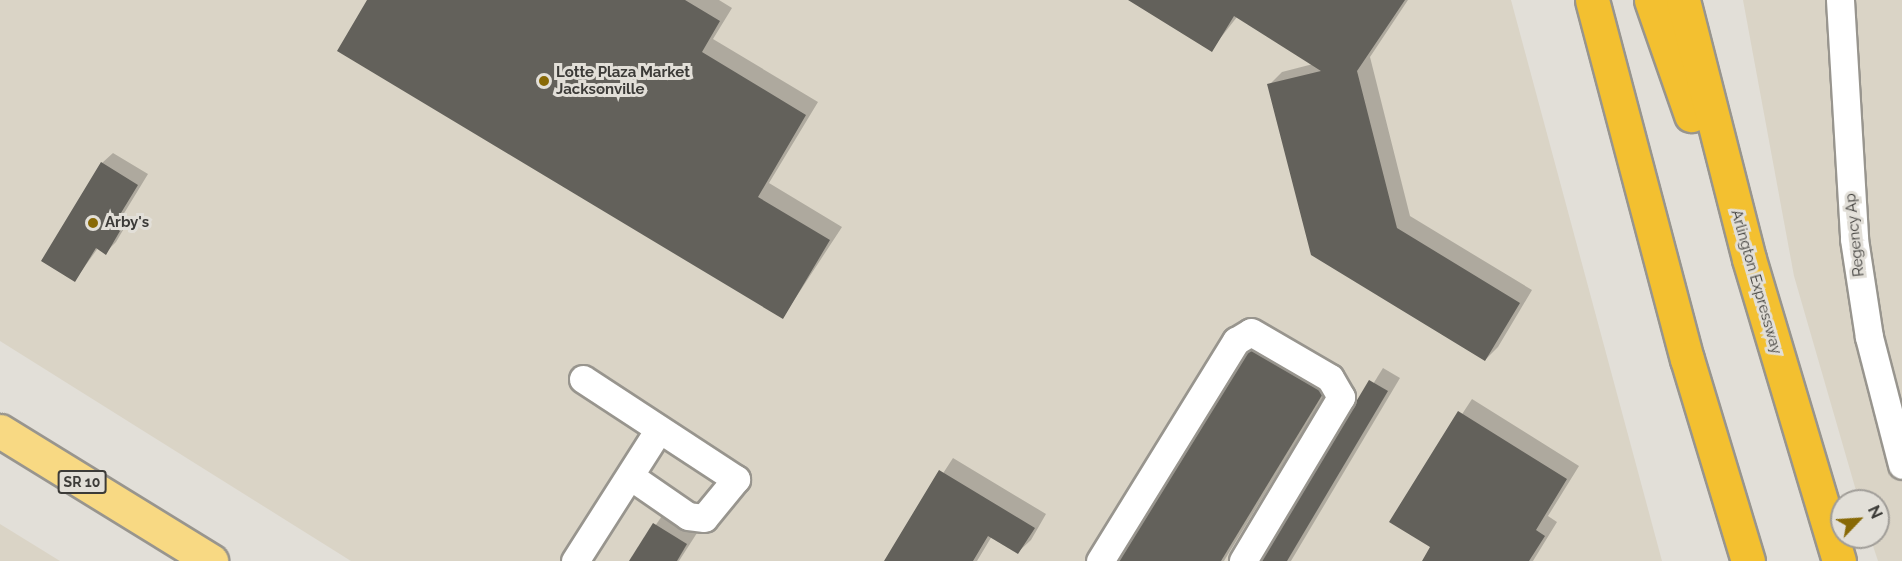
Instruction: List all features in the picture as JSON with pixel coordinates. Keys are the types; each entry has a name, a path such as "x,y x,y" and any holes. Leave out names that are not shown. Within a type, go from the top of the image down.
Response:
{"highway":[{"path":"1592,0 1684,350 1748,561"},
{"path":"1651,0 1777,357"},
{"name":"Arlington Expressway","path":"1683,0 1777,357 1839,561"}],"main road":[{"name":"SR 10","path":"0,431 211,561"}],"street":[{"name":"Regency Ap","path":"1840,0 1854,239 1869,337 1902,465"},
{"path":"1100,561 1236,341 1251,332 1330,378 1341,397 1243,561"},
{"path":"583,379 736,479 704,518 688,516 630,476"},
{"path":"575,561 659,429"}],"shaded area":[{"path":"0,0 1511,0 1662,561 351,561 0,341"},
{"path":"1743,0 1902,0 1902,561 1878,561 1874,549 1890,549 1890,489 1856,489 1794,276"},
{"path":"0,524 60,561 0,561"}],"building":[{"path":"367,0 685,0 720,21 702,52 806,115 758,197 830,240 783,319 337,51"},
{"path":"1128,0 1405,0 1357,71 1397,228 1520,303 1485,361 1311,255 1267,84 1321,71 1234,16 1212,52"},
{"path":"101,162 138,185 113,226 120,231 106,255 96,248 75,282 41,261"},
{"path":"1247,346 1324,392 1221,561 1116,561"},
{"path":"1369,380 1388,391 1287,561 1261,561"},
{"path":"1458,411 1567,479 1536,530 1545,536 1529,561 1422,561 1430,547 1389,522"},
{"path":"939,470 1035,528 1018,554 988,536 973,561 884,561"},
{"path":"653,523 687,544 677,561 629,561"}],"place":[{"name":"Lotte Plaza Market Jacksonville","path":"544,81"},
{"name":"Arby's","path":"93,223"}]}
